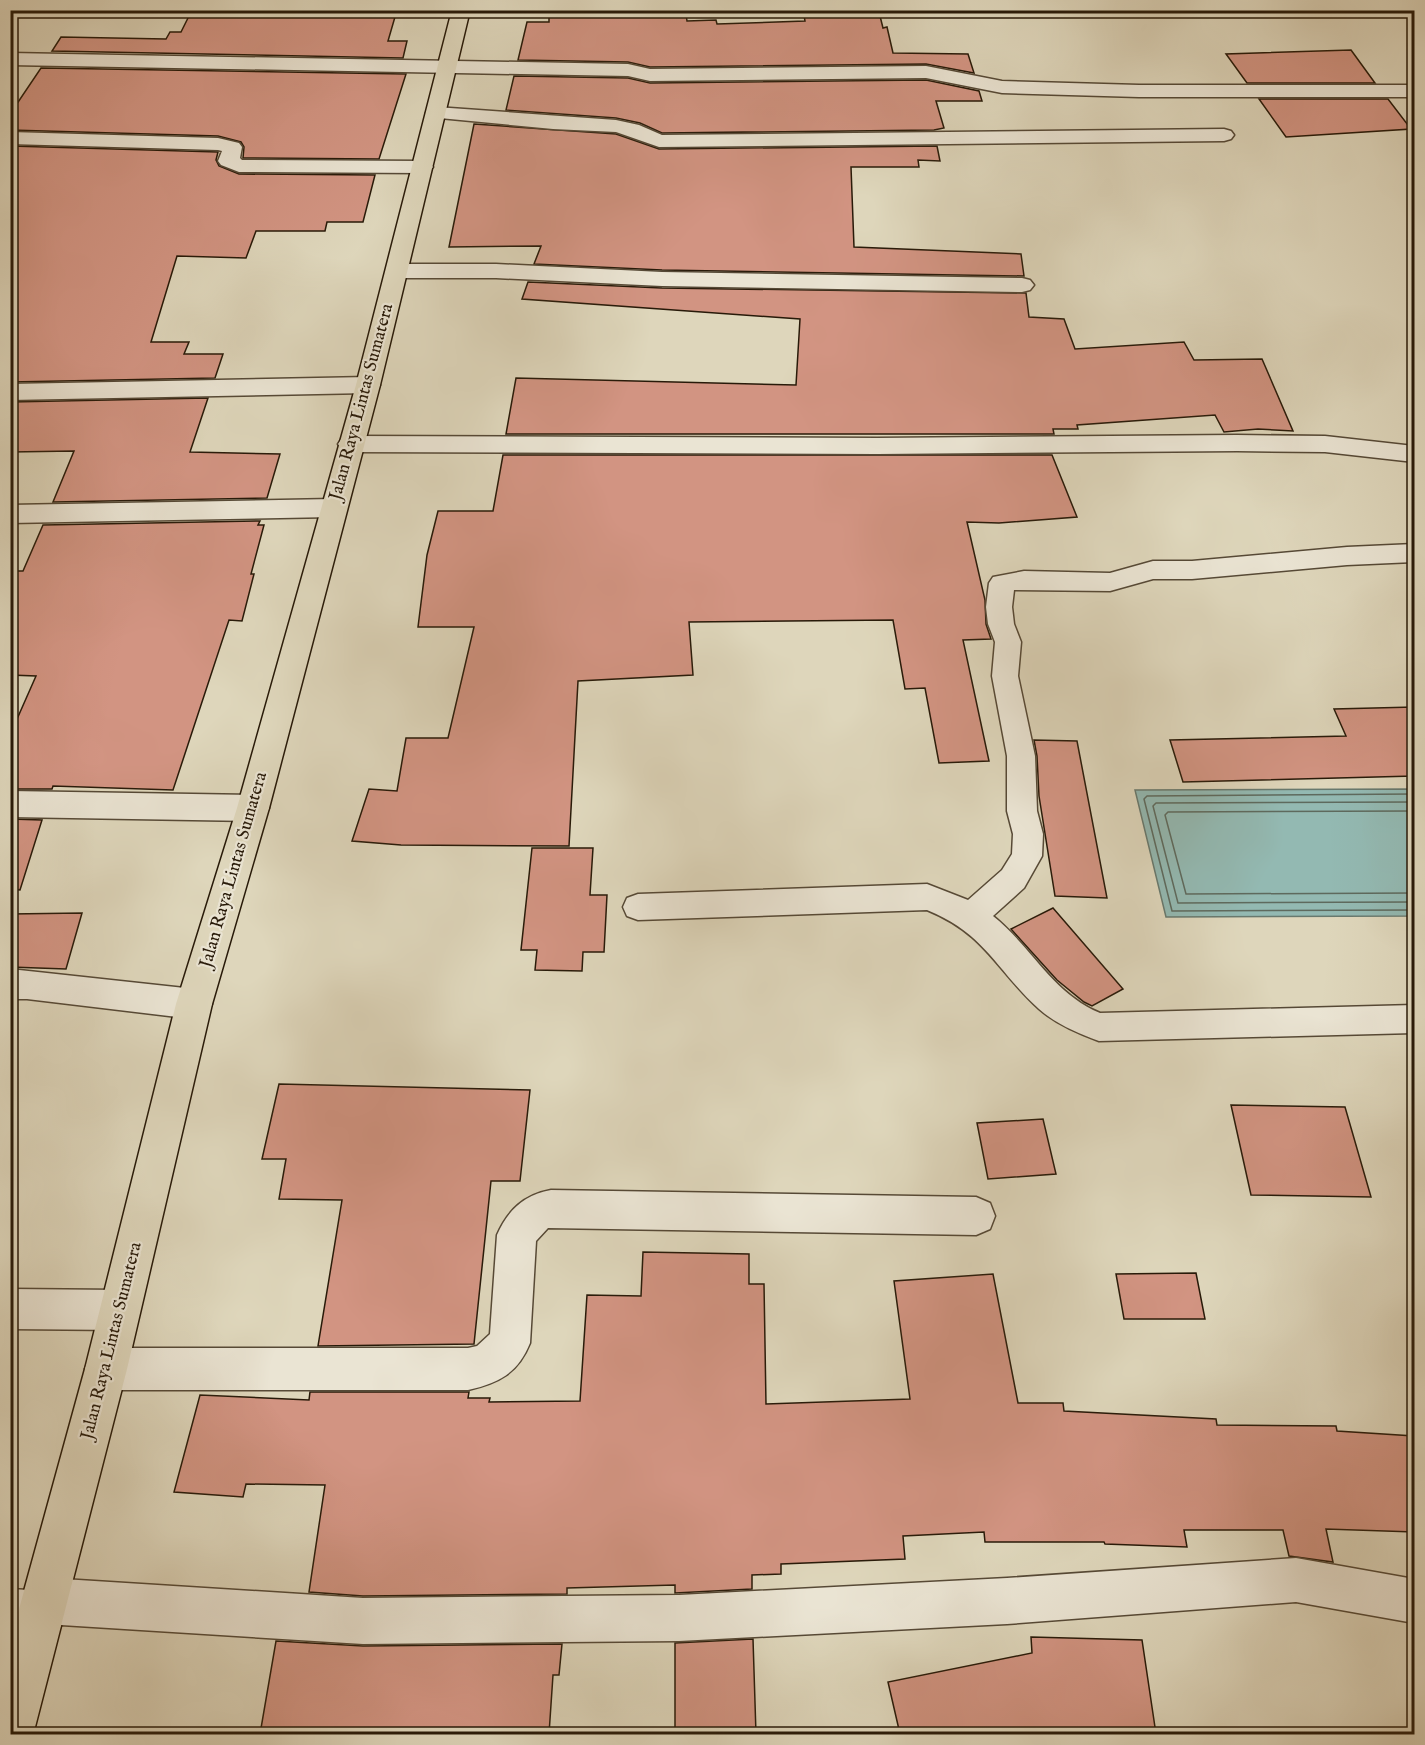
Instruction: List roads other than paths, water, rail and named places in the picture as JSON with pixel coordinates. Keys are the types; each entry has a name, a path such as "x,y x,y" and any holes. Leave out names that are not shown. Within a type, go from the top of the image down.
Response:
{"highway":[{"name":"Jalan Raya Lintas Sumatera","path":"10,1731 33,1609 106,1369 194,1004 253,808 368,385 461,10"}],"street":[{"path":"10,59 628,70 650,75 926,72 1002,87 1139,91 1414,91"},
{"path":"436,112 616,126 632,129 659,141 1224,135"},
{"path":"10,138 218,144 232,147 228,160 239,166 422,167"},
{"path":"397,271 496,271 662,279 1022,285"},
{"path":"10,392 368,385"},
{"path":"351,444 889,446 1237,443 1325,444 1414,454"},
{"path":"10,514 333,508"},
{"path":"10,804 253,808"},
{"path":"10,984 27,984 194,1004"},
{"path":"106,1369 468,1369 488,1365 510,1343 517,1235 530,1218 551,1209 976,1216"},
{"path":"10,1309 120,1310"},
{"path":"33,1609 363,1621 679,1618 1006,1601 1296,1580 1414,1601"}],"lane":[{"path":"970,916 1006,886 1027,856 1028,834 1022,811 1021,756 1005,676 1008,642 1001,624 999,608 1002,583 1024,580 1110,582 1154,570 1192,570 1347,556 1414,553"},
{"path":"638,907 927,897 949,904 970,916 991,933 1043,994 1077,1019 1099,1027 1414,1019"}],"water":[{"path":"1414,789 1414,916 1166,917 1135,790"}]}
